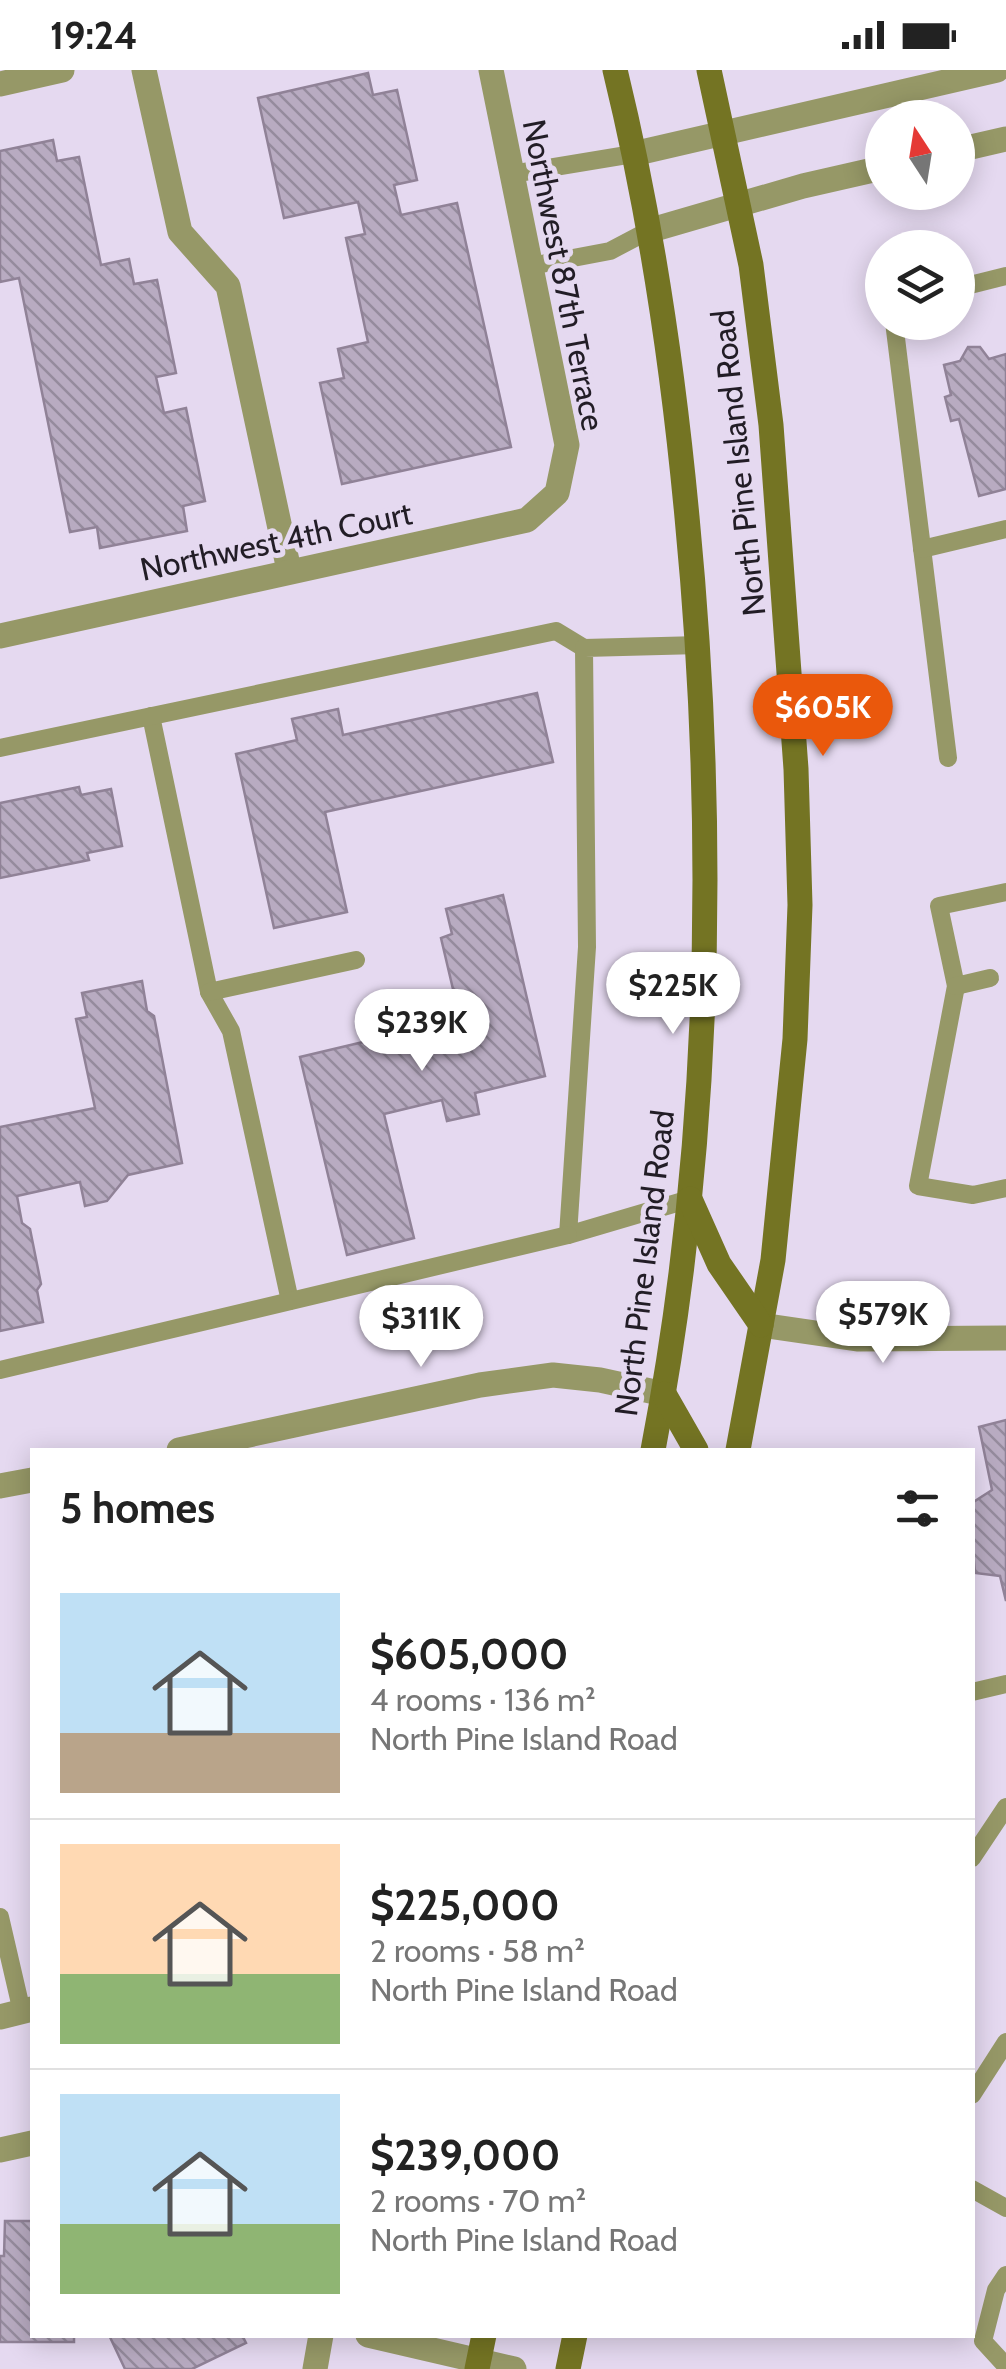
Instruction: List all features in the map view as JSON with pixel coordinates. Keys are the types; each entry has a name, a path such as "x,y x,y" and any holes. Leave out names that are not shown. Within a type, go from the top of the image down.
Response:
{"main road":[{"name":"North Pine Island Road","path":"616,70 670,358 700,645 706,789 706,935 690,1200 653,1448"},
{"name":"North Pine Island Road","path":"710,70 751,266 773,443 795,749 800,904 795,1040 773,1260 738,1448"},
{"path":"690,1200 719,1264 761,1326"},
{"path":"664,1394 695,1448"},
{"path":"568,2369 574,2338"}],"street":[{"path":"0,84 62,70"},
{"path":"144,70 180,232 228,286 289,570"},
{"name":"Northwest 87th Terrace","path":"491,70 567,445 556,493"},
{"path":"633,154 998,70"},
{"path":"975,146 1006,139"},
{"path":"648,231 865,172"},
{"name":"Northwest 4th Court","path":"0,636 527,520 556,493"},
{"path":"761,1326 857,1339 1006,1338"},
{"path":"199,1448 289,1439 480,1384 553,1375 600,1380 664,1394"},
{"path":"0,1486 30,1480"},
{"path":"0,2150 30,2143"},
{"path":"315,2369 320,2338"},
{"path":"386,2338 480,2354 514,2369"}],"lane":[{"path":"512,174 633,154"},
{"path":"531,266 610,251 648,231"},
{"path":"975,284 1006,276"},
{"path":"896,340 948,758"},
{"path":"922,548 1006,529"},
{"path":"0,748 556,631 584,648 700,645"},
{"path":"568,1234 587,947 584,648"},
{"path":"151,716 208,992 231,1031 290,1301"},
{"path":"1006,892 939,906 956,986 918,1186 974,1195 1006,1188"},
{"path":"208,992 356,960"},
{"path":"956,986 990,978"},
{"path":"0,1370 568,1234 690,1200"},
{"path":"975,1691 1006,1684"},
{"path":"975,1854 1006,1807"},
{"path":"0,1918 18,2013"},
{"path":"975,2090 1006,2042"},
{"path":"975,2190 1006,2208"},
{"path":"1006,2275 996,2290 982,2341 1006,2366"}],"building":[{"path":"368,73 373,95 397,90 417,180 394,185 401,215 457,203 511,447 342,484 320,383 344,378 338,349 368,342 346,238 365,234 358,202 284,218 258,98"},
{"path":"53,140 57,161 79,157 101,265 129,259 134,284 157,280 176,373 156,377 164,413 186,408 205,501 183,506 187,531 100,548 97,527 70,532 19,278 0,282 0,151"},
{"path":"968,347 980,347 989,359 1006,354 1006,489 979,496 959,419 951,421 945,397 951,395 944,365 960,361"},
{"path":"537,693 553,762 325,812 347,912 274,928 236,754 297,740 292,719 338,709 343,735"},
{"path":"79,787 81,795 111,789 122,846 87,853 89,860 0,878 0,803"},
{"path":"503,895 545,1076 475,1093 479,1114 447,1121 442,1100 384,1114 414,1238 347,1255 300,1057 460,1019 441,938 452,934 446,909"},
{"path":"142,981 147,1011 154,1016 182,1163 128,1175 107,1201 85,1206 80,1182 17,1196 22,1223 30,1229 41,1284 37,1290 43,1322 0,1331 0,1127 95,1108 76,1019 87,1017 82,993"},
{"path":"1006,1420 1006,1601 1000,1576 975,1573 975,1501 992,1490 979,1427"},
{"path":"5,2221 30,2221 30,2338 74,2338 74,2342 0,2342 0,2256 4,2256"},
{"path":"110,2338 244,2338 246,2343 192,2369 125,2369"}]}
